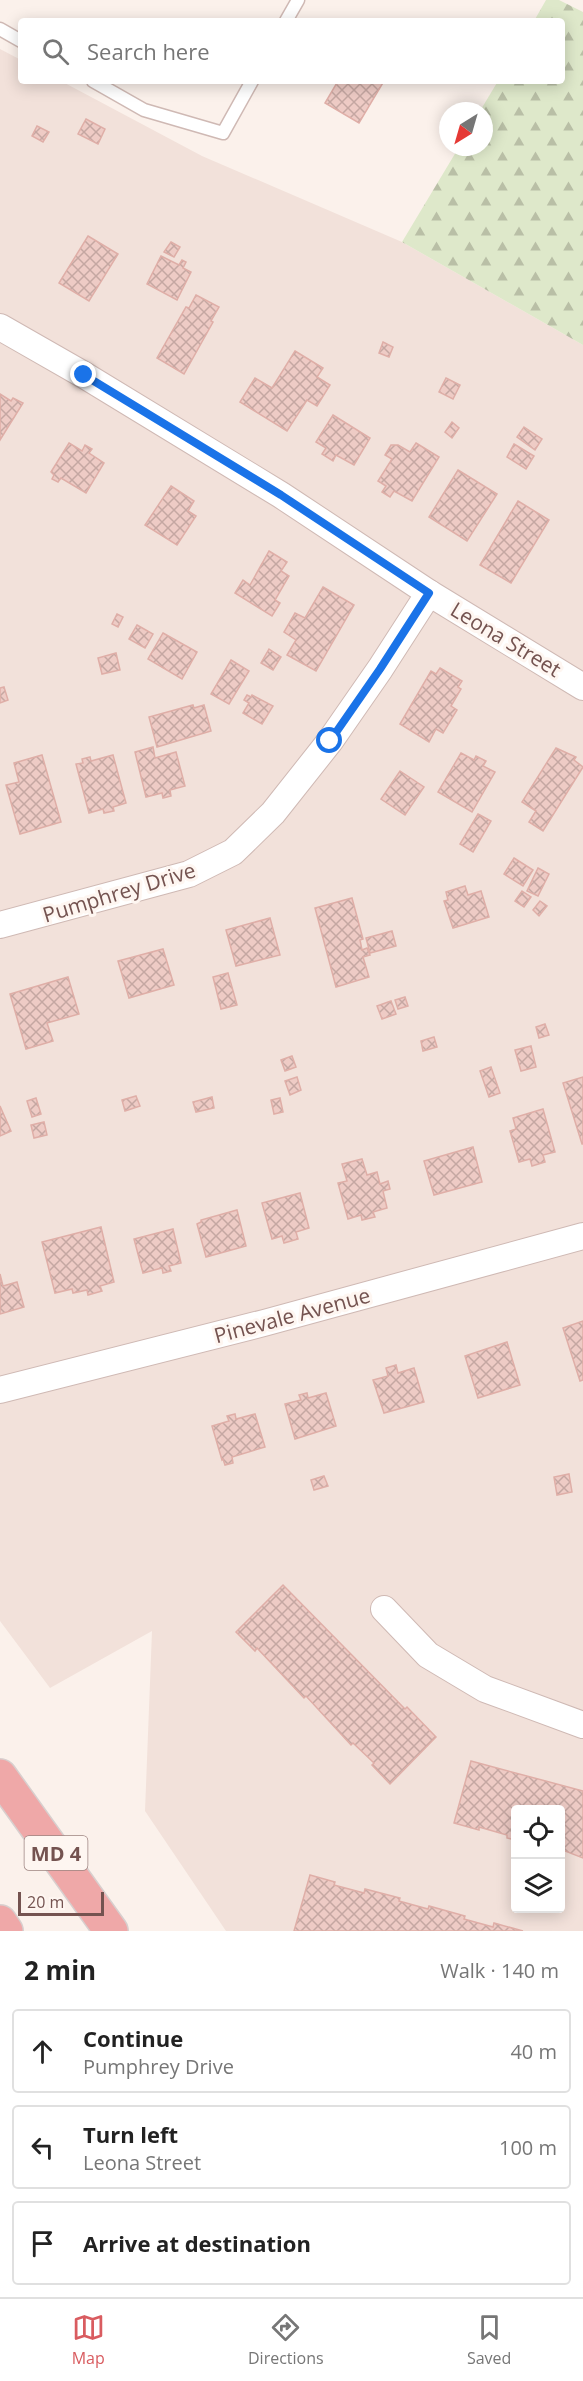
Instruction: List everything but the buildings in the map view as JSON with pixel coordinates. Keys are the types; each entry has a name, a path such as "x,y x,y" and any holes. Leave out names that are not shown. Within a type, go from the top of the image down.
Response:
{"highway":[{"name":"MD 4","path":"0,1776 111,1931"},
{"path":"0,1922 6,1931"}],"street":[{"name":"Leona Street","path":"0,327 84,375 281,495 429,593 583,687"},
{"name":"Pumphrey Drive","path":"0,925 189,874 233,852 273,813 330,741 429,593"},
{"name":"Pinevale Avenue","path":"0,1390 275,1320 583,1236"},
{"path":"384,1609 428,1655 485,1689 583,1725"}],"lane":[{"path":"288,18 298,0"},
{"path":"0,29 18,39"},
{"path":"98,84 144,110 223,133 250,84"}],"shaded area":[{"path":"0,49 18,58 18,84 67,84 202,156 402,242 583,345 583,1931 226,1931 145,1811 152,1631 50,1688 0,1621"}],"green space":[{"path":"546,0 559,0 583,12 583,345 402,242 454,156 493,156 493,102 485,102 496,84 565,84 565,18 536,18"}],"route":[{"path":"84,375 281,495 429,593 330,741"}]}
